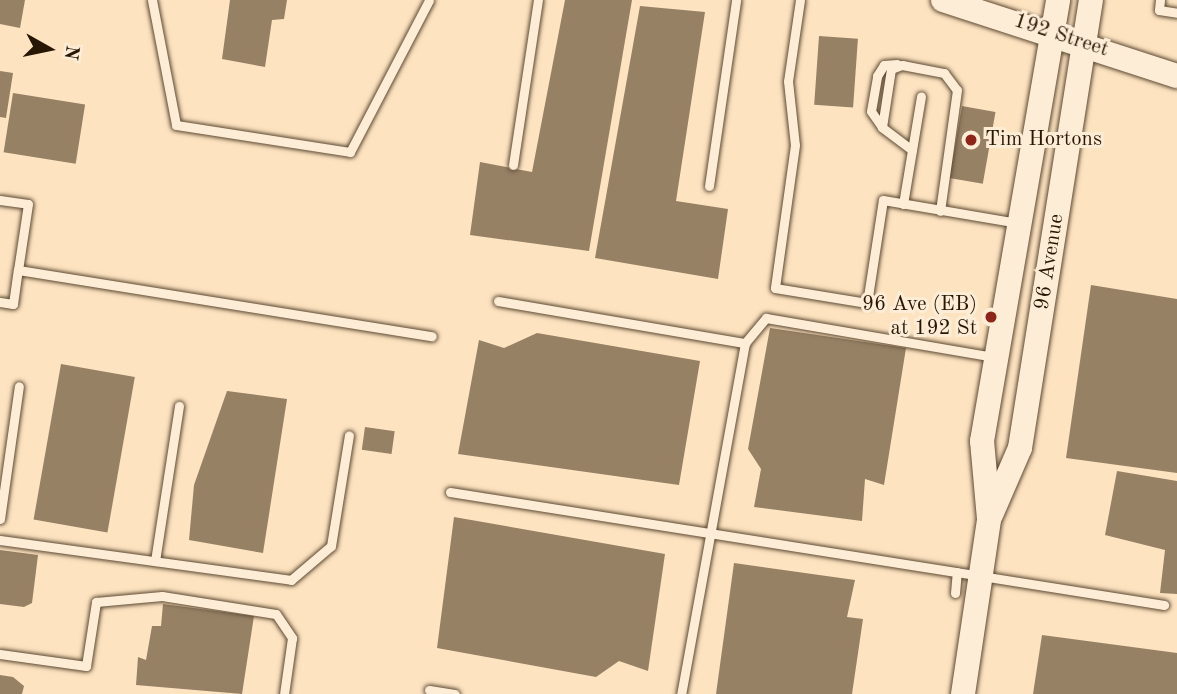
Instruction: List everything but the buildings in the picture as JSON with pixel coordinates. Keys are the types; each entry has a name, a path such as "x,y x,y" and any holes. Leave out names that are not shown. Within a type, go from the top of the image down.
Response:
{"main road":[{"name":"192 Street","path":"943,0 1084,42 1177,76"},
{"name":"96 Avenue","path":"962,694 989,519 982,441 1058,0"},
{"name":"96 Avenue","path":"989,519 1020,448 1091,0"}],"lane":[{"path":"152,0 176,125 350,152 429,0"},
{"path":"513,165 538,0"},
{"path":"709,186 736,0"},
{"path":"800,0 788,81 795,145 775,288 867,303 883,200 1020,223"},
{"path":"1160,0 1158,10 1177,13"},
{"path":"912,150 882,127 891,69 902,65 944,73 957,90 940,211"},
{"path":"903,204 922,97"},
{"path":"0,200 28,204 13,304 0,302"},
{"path":"18,270 432,335"},
{"path":"498,301 745,343"},
{"path":"681,694 745,343 766,318 997,357"},
{"path":"0,519 19,386"},
{"path":"155,561 179,406"},
{"path":"0,540 291,580 331,545 349,435"},
{"path":"450,492 1164,605"},
{"path":"955,593 957,572"},
{"path":"0,654 86,666 96,602 162,596 276,614 292,638 284,694"},
{"path":"429,690 455,694"}],"place":[{"name":"Tim Hortons","path":"971,140"},
{"name":"96 Ave (EB) at 192 St","path":"991,317"}]}
